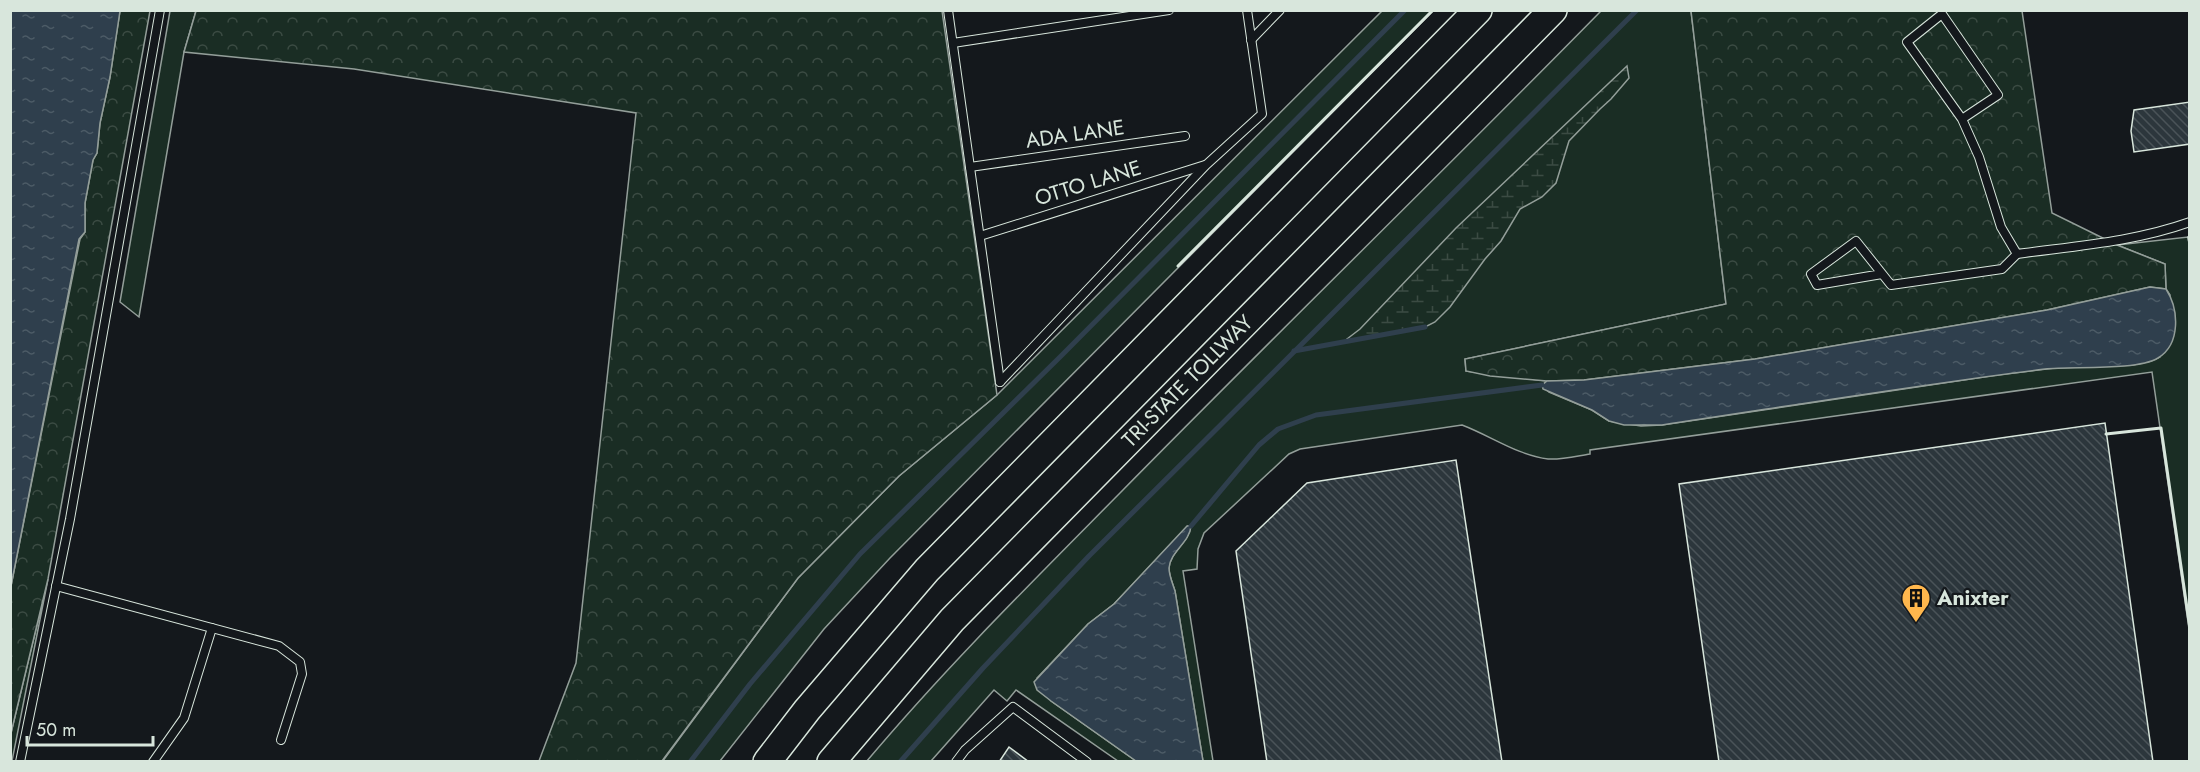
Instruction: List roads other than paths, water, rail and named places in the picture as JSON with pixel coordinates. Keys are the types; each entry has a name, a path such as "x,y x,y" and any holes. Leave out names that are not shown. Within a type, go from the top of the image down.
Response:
{"highway":[{"path":"767,762 807,710 927,570 1478,10"},
{"name":"TRI-STATE TOLLWAY","path":"831,762 952,620 1553,10"}],"lane":[{"path":"20,762 70,519 160,10"},
{"path":"948,10 1000,382 1206,165 1262,114 1247,10"},
{"path":"953,43 1169,10"},
{"path":"1251,40 1280,10"},
{"path":"1962,119 1998,95 1942,14 1908,42 1962,119 1979,157 2001,227 2017,254"},
{"name":"ADA LANE","path":"970,167 1185,136"},
{"name":"OTTO LANE","path":"980,236 1206,165"},
{"path":"1882,274 1817,285 1810,274 1856,241 1891,285 2002,269 2017,254 2104,243 2168,230 2190,222"},
{"path":"56,586 279,646 300,662 302,674 280,740"},
{"path":"153,762 184,718 212,628"},
{"path":"956,762 965,750 1013,707 1087,762"}],"water":[{"path":"11,10 120,11 100,123 97,153 93,160 85,203 85,232 79,239 11,586"},
{"path":"2150,287 2166,289 2173,306 2176,326 2171,344 2165,352 2158,358 2135,365 2045,369 1662,425 1624,425 1609,421 1592,410 1543,389 1542,385 1547,381 1584,380 1755,359 2047,310"},
{"path":"1187,526 1191,526 1190,532 1170,562 1169,571 1175,591 1203,761 1136,761 1051,701 1037,690 1034,682 1088,624 1114,604"}],"waterway":[{"path":"690,762 750,684 860,554 1061,356 1405,10"},
{"path":"900,762 983,668 1089,556 1637,10"},
{"path":"1294,351 1425,327"},
{"path":"1191,526 1259,445 1278,429 1316,415 1542,385"}],"place":[{"name":"Anixter","path":"1916,624"}]}
